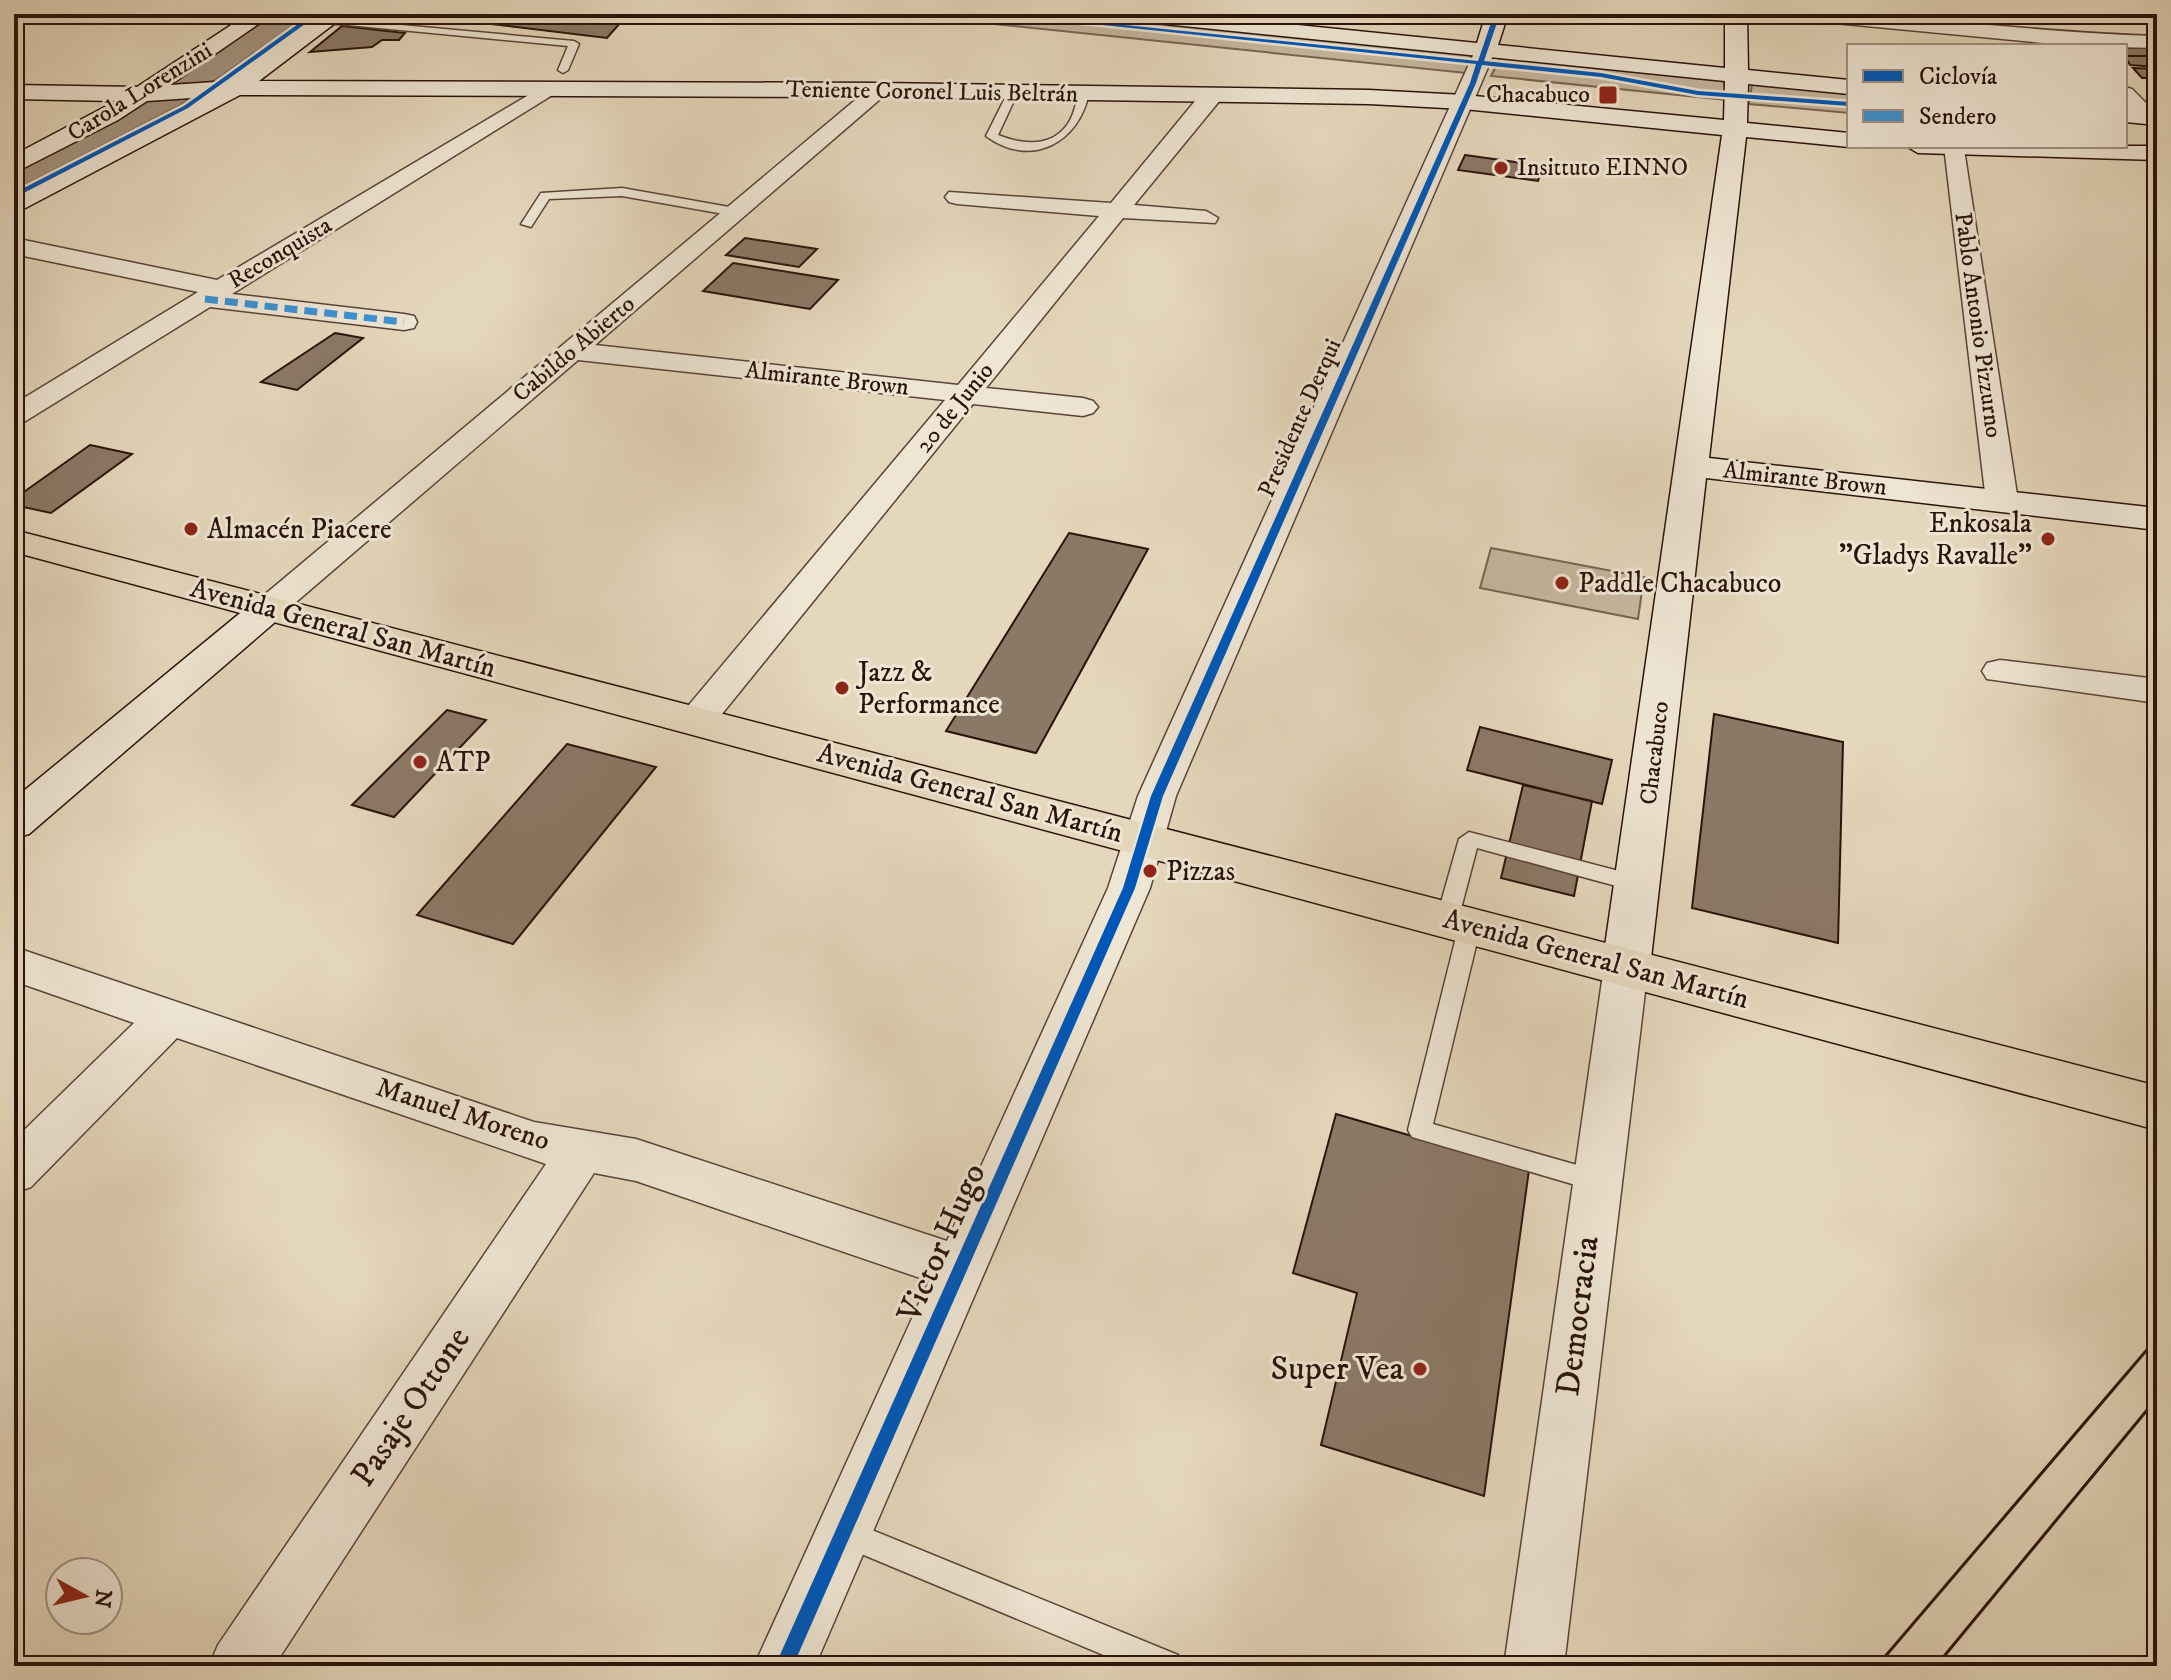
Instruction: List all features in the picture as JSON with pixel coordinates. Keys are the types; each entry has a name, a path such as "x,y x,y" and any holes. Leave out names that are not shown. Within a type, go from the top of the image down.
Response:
{"main road":[{"name":"Avenida General San Martín","path":"14,541 2157,1108"}],"street":[{"name":"Carola Lorenzini","path":"14,165 150,94 256,14"},
{"path":"1125,14 1227,19 1485,51 1847,87"},
{"name":"Presidente Derqui","path":"1143,839 1157,796 1464,102 1497,14"},
{"name":"Chacabuco","path":"1626,967 1734,129 1736,14"},
{"path":"1803,14 2078,43 2157,42"},
{"path":"2052,14 2078,43"},
{"path":"14,206 235,88 331,17"},
{"name":"Teniente Coronel Luis Beltrán","path":"14,92 150,94 235,88 555,80 879,90 1213,94 1464,102 1847,140"},
{"name":"Reconquista","path":"14,416 555,80"},
{"name":"Cabildo Abierto","path":"269,608 879,90"},
{"name":"20 de Junio","path":"696,721 1213,94"},
{"path":"2127,95 2147,120"},
{"path":"1941,148 2157,153"},
{"name":"Pablo Antonio Pizzurno","path":"1953,149 2002,501"},
{"path":"957,197 1206,218"},
{"path":"14,246 213,294 404,322"},
{"name":"Almirante Brown","path":"572,351 1083,407"},
{"name":"Almirante Brown","path":"1691,466 2157,519"},
{"path":"14,823 269,608"},
{"path":"2000,671 2157,691"},
{"name":"Victor Hugo","path":"784,1666 1129,888 1143,839"},
{"name":"Manuel Moreno","path":"14,964 534,1142 636,1160 961,1269"},
{"name":"Democracia","path":"1534,1666 1626,967"},
{"path":"14,1172 170,1016"},
{"name":"Pasaje Ottone","path":"239,1666 583,1149"}],"lane":[{"path":"331,17 574,44 555,80"},
{"path":"1013,92 992,136 1000,140 1039,144 1055,144 1065,137 1080,114 1084,93"},
{"path":"527,224 545,196 622,192 735,212"},
{"path":"1596,1180 1420,1130 1458,922 1469,839 1638,884"},
{"path":"843,1532 1167,1666"}],"shaded area":[{"path":"273,14 309,14 179,106 14,191 14,171"},
{"path":"898,14 1091,14 1461,52 1473,57 1466,73"},
{"path":"1501,57 1724,80 1726,100 1491,76"},
{"path":"1752,84 1847,92 1847,113 1749,104"},
{"name":"Paddle Chacabuco","path":"1491,548 1644,577 1638,619 1480,588"}],"building":[{"path":"353,14 628,14 607,38 417,15 398,23 347,18"},
{"path":"342,26 405,33 399,40 382,40 372,47 310,52"},
{"path":"2127,48 2151,48 2157,56 2127,56"},
{"path":"2127,56 2157,56 2157,67 2130,65"},
{"path":"2133,68 2157,69 2157,78 2142,78"},
{"name":"Insittuto EINNO","path":"1465,155 1543,166 1538,181 1458,170"},
{"path":"745,238 817,249 799,267 726,255"},
{"path":"733,263 838,280 810,309 703,291"},
{"path":"335,333 363,338 297,390 261,382"},
{"path":"90,445 132,454 51,513 14,505 14,499"},
{"path":"1069,533 1148,549 1036,753 946,731"},
{"name":"ATP","path":"447,710 486,720 394,817 352,805"},
{"path":"1714,714 1843,742 1838,943 1692,908"},
{"path":"1480,727 1612,760 1602,804 1467,770"},
{"path":"567,744 656,767 513,944 417,915"},
{"path":"1523,785 1592,801 1574,896 1501,878"},
{"name":"Super Vea","path":"1336,1114 1529,1170 1484,1496 1321,1445 1357,1293 1293,1273"}],"tram line":[{"path":"1877,1666 2157,1338"},
{"path":"1936,1666 2157,1398"}],"marked path":[{"path":"205,299 404,322"}],"cycle path":[{"path":"14,196 186,107 316,14"},
{"path":"1000,14 1601,75 1698,93 1847,104"},
{"path":"784,1666 1129,888 1157,796 1473,83 1497,14"}],"place":[{"name":"Chacabuco","path":"1608,95"},
{"name":"Insittuto EINNO","path":"1501,168"},
{"name":"Almacén Piacere","path":"191,529"},
{"name":"Enkosala \"Gladys Ravalle\"","path":"2048,539"},
{"name":"Paddle Chacabuco","path":"1562,583"},
{"name":"Jazz & Performance","path":"842,688"},
{"name":"ATP","path":"420,762"},
{"name":"Pizzas","path":"1150,871"},
{"name":"Super Vea","path":"1420,1369"}]}
